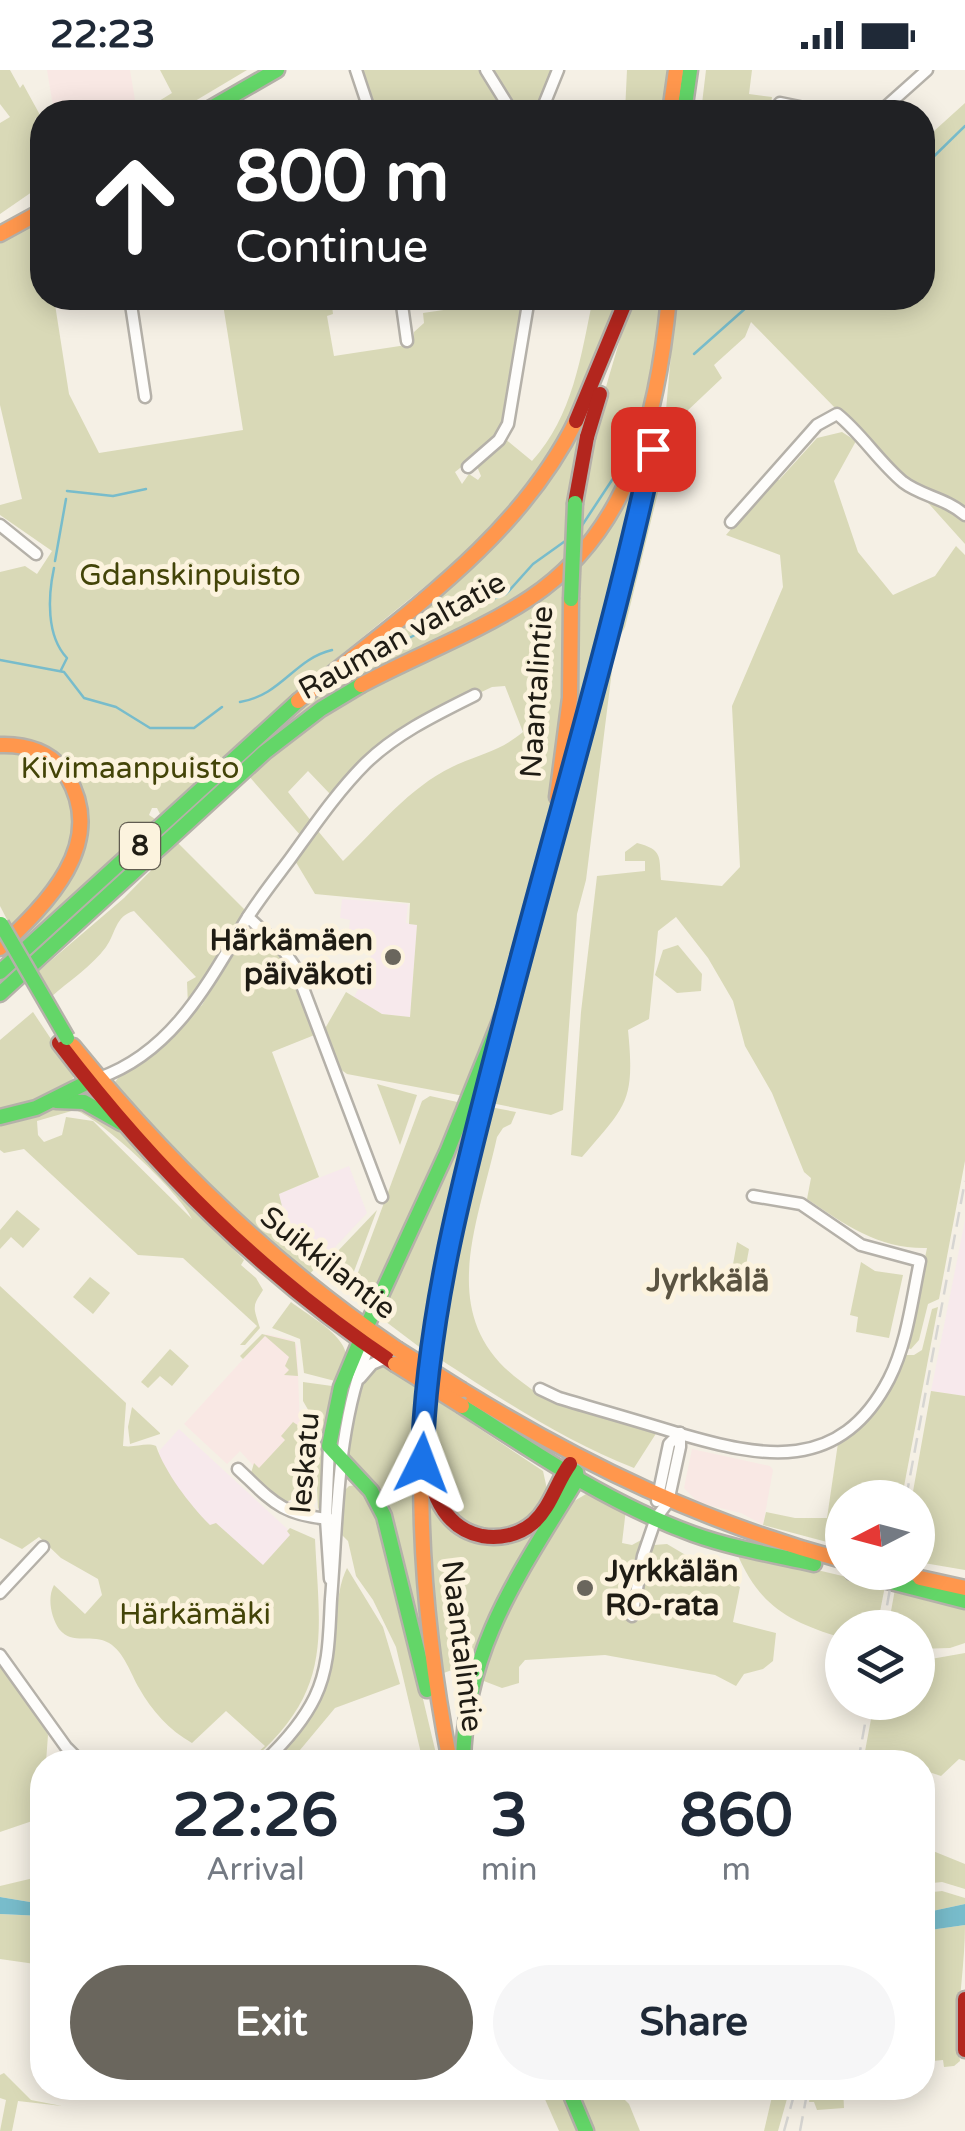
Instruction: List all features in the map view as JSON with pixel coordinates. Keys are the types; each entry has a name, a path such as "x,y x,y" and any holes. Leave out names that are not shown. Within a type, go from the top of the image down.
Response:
{"main road":[{"path":"225,100 277,70"},
{"path":"672,100 676,70"},
{"path":"686,100 690,70"},
{"path":"0,234 30,218"},
{"name":"Rauman valtatie","path":"0,972 278,717 511,520 547,476 570,437 622,310"},
{"name":"Naantalintie","path":"539,890 567,736 575,503 587,438 624,310"},
{"name":"Rauman valtatie","path":"0,994 304,720 379,675 489,622 557,577 594,538 622,494 642,449 662,380 668,310"},
{"name":"Naantalintie","path":"448,1750 432,1668 421,1530 422,1438 432,1333 446,1253 636,523 653,449 662,380"},
{"path":"0,744 18,745 50,758 72,781 81,813 76,852 66,875 41,908 0,944"},
{"name":"Suikkilantie","path":"1,922 63,1040"},
{"name":"Suikkilantie","path":"0,944 121,1123 210,1217 308,1296 462,1406 570,1475 708,1539 825,1566"},
{"path":"367,1338 512,991"},
{"path":"0,1117 51,1102 93,1080"},
{"name":"Suikkilantie","path":"93,1080 288,1279"},
{"path":"51,1102 84,1102 121,1123"},
{"name":"Ieskatu","path":"329,1446 341,1387 367,1338"},
{"name":"Suikkilantie","path":"393,1357 462,1390 576,1458 662,1500 756,1538 825,1556"},
{"path":"422,1438 428,1478 441,1510 457,1526 479,1536 505,1536 530,1525 570,1475"},
{"path":"329,1446 371,1491 384,1516 446,1750"},
{"path":"463,1750 465,1708 482,1647 576,1458"},
{"path":"935,1581 965,1588"},
{"path":"922,1590 965,1601"},
{"path":"965,1999 965,2050"},
{"path":"573,2100 586,2131"}],"street":[{"path":"356,70 366,100"},
{"path":"486,70 505,100"},
{"path":"546,100 558,70"},
{"path":"893,100 927,70"},
{"path":"132,310 146,397"},
{"path":"403,310 407,341"},
{"path":"468,467 499,440 508,424 528,310"},
{"path":"405,323 421,320"},
{"path":"732,522 818,425 837,414 905,484 950,503 965,516"},
{"path":"0,525 36,554"},
{"path":"93,1080 128,1064 182,1019 211,981 248,917 338,795 368,761 394,740 476,695"},
{"path":"248,917 295,967 382,1196"},
{"path":"540,1388 559,1398 764,1454 820,1444 860,1420 891,1375 920,1261 861,1245 801,1204 754,1196"},
{"name":"Ieskatu","path":"332,1520 345,1425 367,1338"},
{"name":"Ieskatu","path":"357,1383 368,1367 393,1357"},
{"path":"632,1616 642,1556 680,1447 680,1433"},
{"name":"Ieskatu","path":"276,1750 294,1732 319,1689 327,1656 332,1595 329,1446"},
{"path":"238,1469 284,1509 300,1516 332,1520"},
{"path":"0,1593 43,1547"},
{"path":"0,1654 69,1750"}],"shaded area":[{"path":"47,70 130,70 135,100 52,100"},
{"name":"Härkämäen päiväkoti","path":"342,899 408,904 406,923 417,925 410,1017 382,1014 354,997 369,970 373,943 348,940 350,920 340,918"},
{"path":"349,1166 367,1213 322,1261 295,1238 285,1222 278,1194"},
{"path":"965,1220 965,1396 931,1391"},
{"path":"266,1334 293,1340 297,1346 302,1483 296,1497 287,1503 240,1451 227,1464 184,1424"},
{"path":"179,1429 295,1536 260,1574 156,1478 159,1451"},
{"path":"692,1449 770,1466 773,1470 763,1525 741,1513 699,1503 684,1488"}],"green space":[{"path":"0,70 10,70 32,100 30,193 0,214 0,123 10,117 0,104"},
{"path":"160,70 247,70 197,100 161,100 172,93"},
{"path":"363,70 480,70 499,100 373,100"},
{"path":"490,70 552,70 541,100 511,100"},
{"path":"627,70 669,70 665,100 626,100"},
{"path":"706,70 752,70 749,94 772,97 772,100 702,100"},
{"path":"965,103 965,544 860,427 839,412 751,322 745,337 714,365 722,378 685,413 667,476 662,476 625,627 615,646 586,880 577,914 563,1110 551,1115 491,1103 655,474 666,410 675,310 935,310 935,130"},
{"name":"Gdanskinpuisto","path":"30,226 30,310 56,310 69,394 99,453 243,430 224,310 332,310 333,314 327,316 334,356 413,344 414,332 424,323 423,313 524,310 507,419 493,442 455,472 462,484 469,474 478,480 481,476 476,464 504,438 532,461 566,405 591,310 615,310 560,442 486,537 300,688 160,814 152,808 149,815 155,819 20,944 16,939 83,842 68,771 0,741 0,572 25,566 37,574 52,551 0,515 0,505 22,499 0,405 0,242"},
{"path":"629,310 664,310 660,360 634,461 577,554 583,488"},
{"path":"586,413 567,558 536,587 260,748 303,703 537,498 555,474"},
{"path":"842,432 856,441 834,481 858,552 893,595 935,576 956,546 965,555 965,1161 939,1299 928,1304 919,1340 911,1349 906,1348 927,1248 878,1240 807,1199 811,1178 804,1172 772,1093 745,1046 733,1001 708,958 676,917 658,931 649,1019 628,1030 630,1072 624,1101 582,1157 571,1155 581,1012 597,876 645,871 645,861 625,861 625,852 637,843 658,855 661,880 722,886 740,867 732,706 783,587 780,555 726,535 773,479 779,480 817,438"},
{"path":"649,448 568,767 577,566"},
{"path":"565,577 565,707 544,841 508,973 464,1096 347,1074 336,1066 323,1032 346,992 382,1014 410,1017 417,925 409,924 410,903 315,894 294,859 318,831 343,861 394,810 437,775 506,744 523,732 505,686 492,687 412,725 331,795 308,771 288,792 312,822 301,836 248,775 313,722"},
{"path":"12,748 50,763 67,782 76,827 60,875 12,929 0,906 0,750"},
{"path":"178,843 247,912 188,1006 187,982 196,977 134,911 119,921 94,961 51,997 34,975 124,898"},
{"path":"248,926 288,962 317,1034 272,1052 319,1177 279,1194 293,1232 322,1261 306,1278 227,1211 116,1090 115,1082 121,1074 202,1005"},
{"path":"678,945 702,974 701,991 677,993 655,975 663,950"},
{"path":"33,1012 75,1075 52,1094 0,1113 0,1040"},
{"path":"377,1084 417,1095 400,1145"},
{"path":"430,1096 462,1103 368,1307 350,1294 422,1101"},
{"path":"476,1099 445,1213 422,1349 381,1318"},
{"path":"73,1104 117,1128 244,1260 241,1265 263,1290 255,1307 260,1328 245,1345 240,1345 257,1326 183,1258 138,1255 24,1149 4,1153 0,1150 0,1123","holes":["75,1110 88,1116 157,1176 192,1219 93,1121 66,1117 62,1135 44,1142 38,1135 37,1121"]},
{"path":"490,1107 516,1112 511,1124 497,1137 474,1233 469,1264 476,1323 490,1351 514,1376 543,1397 578,1411 657,1432 634,1468 559,1433 441,1360 461,1218"},
{"path":"17,1210 40,1229 23,1248 11,1237 0,1249 0,1230"},
{"path":"377,1210 347,1290 344,1291 336,1253"},
{"path":"737,1242 749,1249 745,1271 769,1275 769,1288 730,1281"},
{"path":"861,1262 875,1271 903,1275 889,1338 856,1332 858,1317 850,1315"},
{"path":"90,1277 110,1293 93,1314 73,1297"},
{"name":"Härkämäki","path":"0,1286 126,1403 123,1446 156,1446 178,1487 210,1525 216,1523 263,1565 290,1535 290,1528 315,1539 319,1634 316,1661 296,1711 262,1750 265,1746 226,1711 192,1743 155,1712 114,1647 103,1640 70,1637 59,1629 51,1607 54,1585 85,1614 102,1595 98,1579 61,1558 39,1537 22,1549 0,1538"},
{"path":"291,1302 326,1327 343,1346 347,1357 335,1381 304,1373 300,1339 272,1328"},
{"path":"938,1307 905,1480 833,1480 838,1443 862,1425 879,1405 903,1355 922,1350 932,1309"},
{"path":"262,1334 295,1342 298,1376 284,1375 289,1370 285,1366 289,1357 265,1336 243,1359 240,1356"},
{"path":"170,1349 189,1366 172,1386 160,1376 148,1388 141,1382"},
{"path":"388,1367 419,1384 413,1516 422,1644 392,1529 348,1456 356,1401 365,1374"},
{"path":"303,1382 332,1386 318,1510 314,1420 303,1401"},
{"path":"931,1391 965,1396 965,1570 935,1565 935,1480 915,1480"},
{"path":"435,1399 543,1471 547,1489 535,1514 503,1533 469,1528 443,1505 434,1469"},
{"path":"132,1407 160,1434 130,1444"},
{"path":"293,1422 299,1426 302,1483 292,1500 282,1502 251,1473 254,1463 259,1468 285,1440 281,1436"},
{"path":"357,1485 364,1492 383,1531 435,1750 420,1750 396,1647 373,1600 356,1576 348,1541 341,1534 343,1492"},
{"path":"586,1494 626,1509 622,1543 632,1545 643,1539 641,1546 667,1544 740,1587 733,1622 776,1633 773,1661 763,1669 744,1674 736,1686 715,1675 605,1655 525,1660 519,1667 519,1683 502,1688 476,1678 503,1615 571,1503"},
{"path":"429,1499 475,1540 547,1514 495,1605 474,1652 460,1667 441,1674 432,1588"},
{"path":"766,1512 795,1518 825,1518 825,1541 763,1525"},
{"path":"736,1551 825,1572 825,1590 884,1590 880,1610 825,1610 825,1632 777,1609 745,1570"},
{"path":"347,1568 383,1627 400,1684 335,1708 300,1750 284,1750 308,1721 327,1685"},
{"path":"895,1590 965,1608 965,1643 935,1648 935,1610 891,1610"},
{"path":"965,1653 965,1761 959,1759 941,1776 935,1774 935,1750 865,1750 871,1720 935,1720 935,1658"},
{"path":"0,1666 20,1689 48,1735 47,1750 30,1750 30,1822 0,1832"},
{"path":"935,1852 965,1864 965,1889 935,1883"},
{"path":"30,1879 30,1902 0,1897 0,1886"},
{"path":"935,1892 965,1898 965,1904 935,1910"},
{"path":"0,1914 30,1915 30,1963 0,1959"},
{"path":"965,1925 960,2061 954,2066 944,2067 943,2060 935,2061 935,1929"},
{"path":"4,2073 30,2100 62,2106 18,2101 12,2131 0,2131 6,2100 0,2098 0,2075"},
{"path":"545,2100 565,2100 578,2131 559,2131"},
{"path":"580,2100 625,2100 640,2131 593,2131"},
{"path":"771,2100 787,2100 778,2131 764,2131"},
{"path":"844,2100 844,2108 817,2110 814,2102 809,2102"}],"water":[{"path":"0,1897 30,1902 30,1915 0,1914"},
{"path":"965,1904 965,1925 935,1929 935,1910"}],"waterway":[{"path":"935,155 965,126"},
{"path":"694,354 744,310"},
{"path":"581,527 614,477"},
{"path":"67,491 113,496 146,489"},
{"path":"55,561 66,499"},
{"path":"372,654 379,654 462,610 506,594 533,564 568,539"},
{"path":"54,568 50,615 55,639 67,658 61,670"},
{"path":"240,702 267,692 308,661 332,650"},
{"path":"0,660 64,672 84,698 116,707 150,728 194,728 222,707"}],"railway":[{"path":"909,1480 965,1181"},
{"path":"886,1610 890,1590"},
{"path":"860,1750 866,1720"},
{"path":"784,2131 793,2100"},
{"path":"800,2131 806,2100"}],"traffic: fast":[{"path":"225,100 277,70"},
{"path":"686,100 690,70"},
{"path":"571,599 575,503"},
{"path":"0,994 265,752 321,709 361,685"},
{"path":"0,972 298,701"},
{"path":"1,924 67,1038"},
{"path":"365,1330 447,1152 512,991"},
{"path":"0,1117 36,1108 88,1082"},
{"path":"56,1101 84,1102 121,1123"},
{"path":"364,1332 341,1387 329,1446 371,1491 384,1516 427,1690"},
{"path":"462,1406 574,1477 662,1522 723,1543 814,1564"},
{"path":"464,1750 466,1721 485,1647 516,1580 577,1479 576,1472"},
{"path":"922,1590 965,1601"},
{"path":"573,2100 586,2131"}],"traffic: slow":[{"path":"672,100 676,70"},
{"path":"0,234 30,218"},
{"path":"361,685 530,598 565,570 593,538 634,465 657,383 668,310"},
{"path":"298,701 415,608 489,540 522,504 576,421"},
{"path":"557,797 570,698 571,599"},
{"path":"0,745 38,751 54,761 67,776 78,801 80,825 67,871 36,912 0,948"},
{"path":"448,1750 426,1600 421,1492 426,1383 445,1254 501,1031"},
{"path":"73,1046 146,1131 224,1210 307,1282 397,1349"},
{"path":"397,1349 462,1390"},
{"path":"395,1364 462,1406"},
{"path":"462,1390 553,1443 646,1489 742,1528 825,1555"},
{"path":"935,1581 965,1588"}],"traffic: jam":[{"path":"576,421 622,310"},
{"path":"587,437 600,394"},
{"path":"575,503 587,437"},
{"path":"636,523 654,445"},
{"path":"509,1001 636,523"},
{"path":"59,1043 133,1134 214,1218 300,1294 395,1364"},
{"path":"422,1438 431,1484 444,1511 466,1531 482,1536 509,1535 533,1523 570,1464"},
{"path":"965,1999 965,2050"}],"place":[{"name":"Härkämäen päiväkoti","path":"393,957"},
{"name":"Jyrkkälän RO-rata","path":"585,1588"}],"district":[{"name":"Jyrkkälä","path":"708,1281"}],"route":[{"path":"422,1463 432,1333 454,1216 574,770 653,449"}],"park label":[{"name":"Kivimaanpuisto","path":"130,768"}]}
